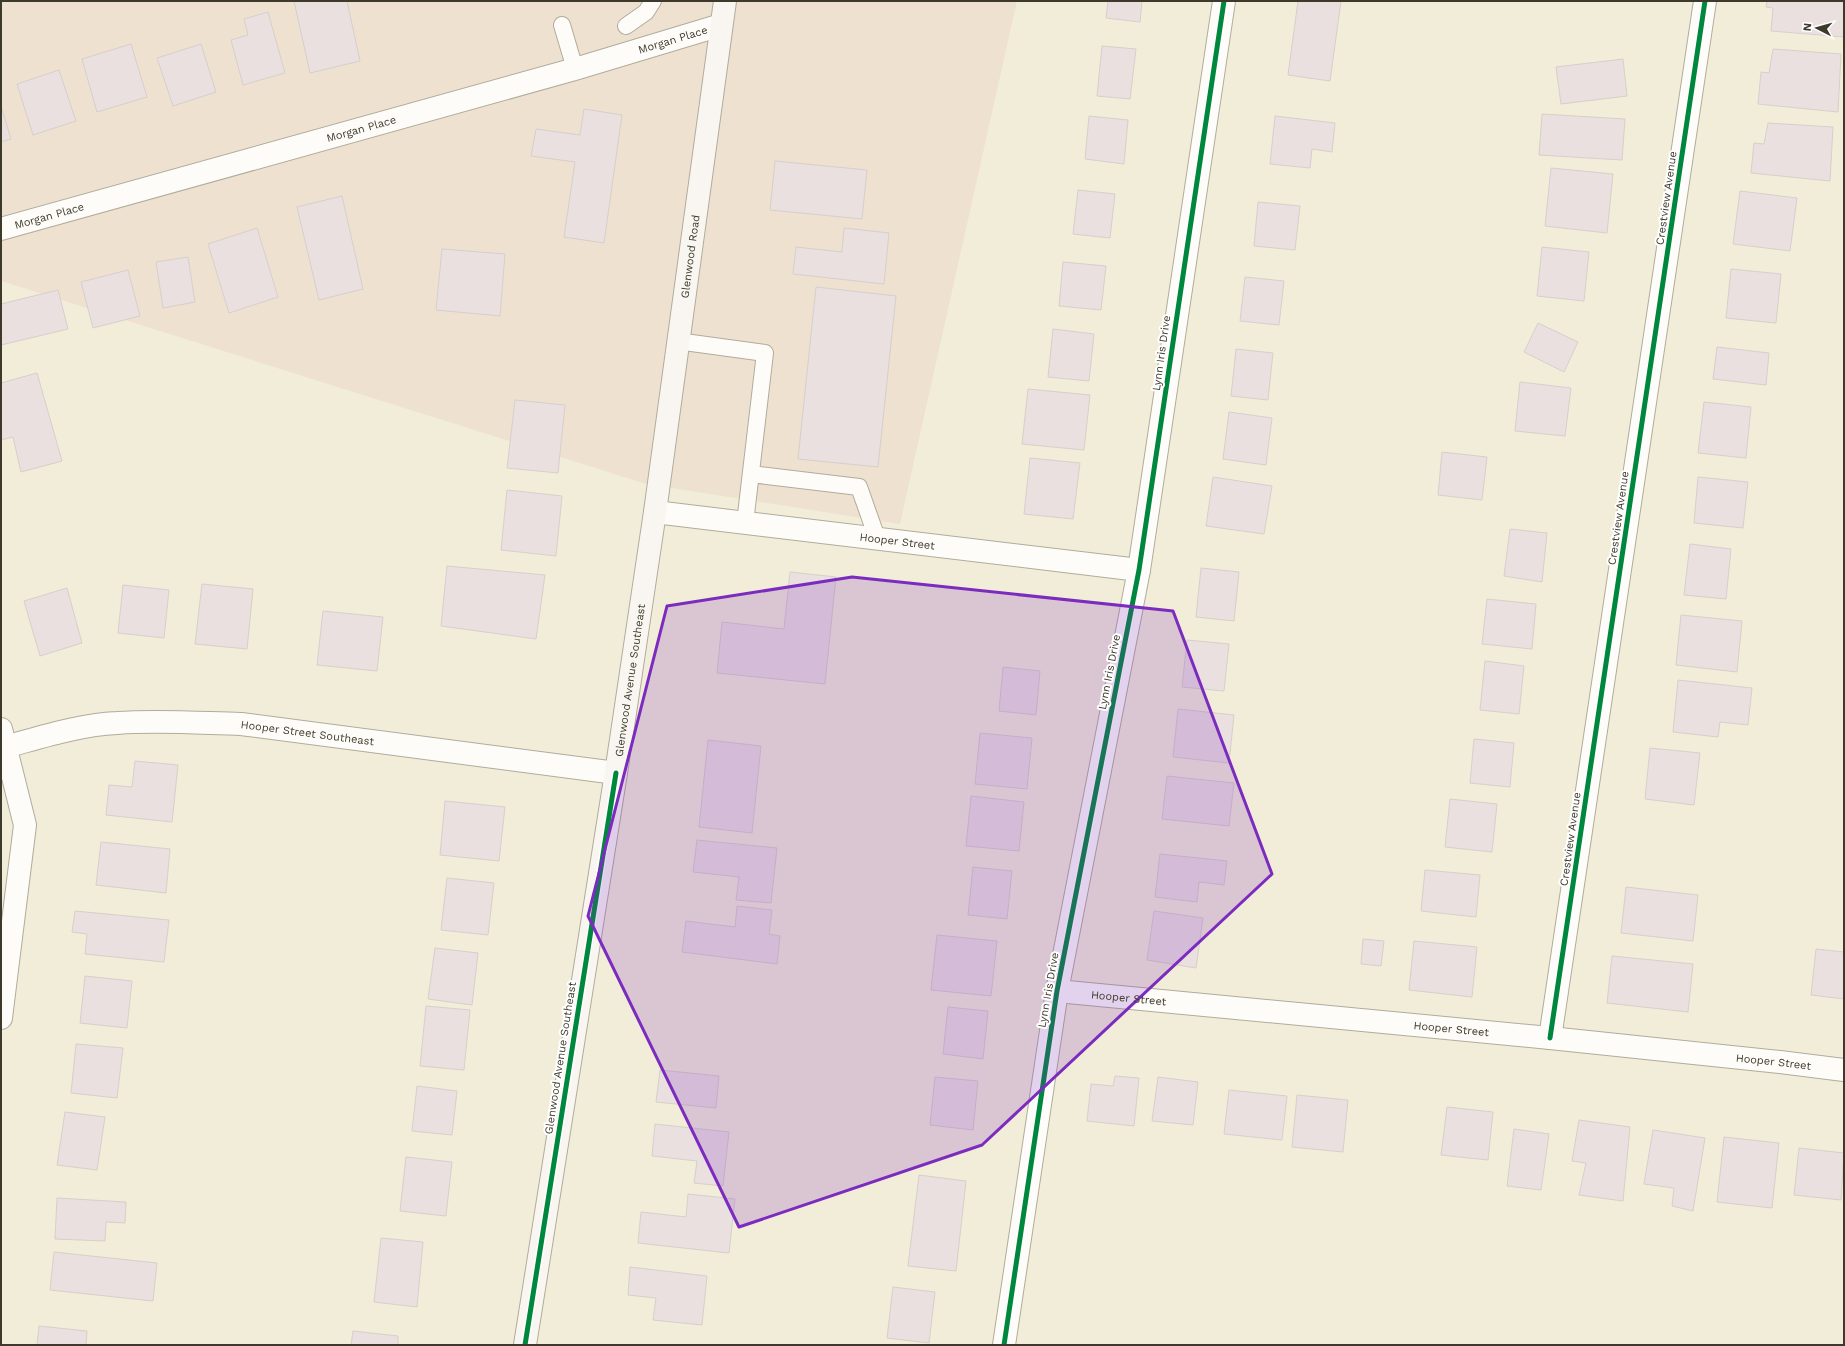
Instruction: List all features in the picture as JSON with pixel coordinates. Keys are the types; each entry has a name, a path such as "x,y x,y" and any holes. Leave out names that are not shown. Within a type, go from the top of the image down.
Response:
{"main road":[{"name":"Glenwood Road","path":"654,512 725,1"},
{"name":"Glenwood Avenue Southeast","path":"525,1345 616,773 654,512"}],"street":[{"name":"Lynn Iris Drive","path":"1004,1345 1058,991 1139,570 1224,1"},
{"name":"Crestview Avenue","path":"1550,1038 1705,1"},
{"name":"Morgan Place","path":"1,229 575,69 721,25"},
{"name":"Hooper Street","path":"654,512 1139,570"},
{"name":"Hooper Street Southeast","path":"3,742 116,723 181,722 241,724 616,773"},
{"path":"1,1018 25,825 3,742"},
{"name":"Hooper Street","path":"1058,991 1550,1038 1844,1070"}],"lane":[{"path":"626,26 646,12 653,1"},
{"path":"562,25 575,69"},
{"path":"677,341 765,353 745,523"},
{"path":"750,474 859,487 877,538"}],"highlighted area":[{"path":"852,577 1173,611 1272,874 982,1145 739,1227 588,916 667,606"}],"shaded area":[{"path":"1,1 1017,1 900,524 646,484 1,281"}],"building":[{"path":"294,1 347,1 360,61 310,73"},
{"path":"1108,1 1142,1 1140,22 1106,18"},
{"path":"1298,1 1341,1 1330,81 1288,75"},
{"path":"1767,1 1844,1 1844,37 1771,31 1773,8 1766,7"},
{"path":"268,12 285,73 243,85 231,40 248,35 244,19"},
{"path":"131,44 147,97 97,112 82,59"},
{"path":"201,44 216,92 173,106 157,58"},
{"path":"1102,46 1136,49 1130,99 1097,96"},
{"path":"1773,49 1841,54 1838,112 1758,104 1761,72 1769,73"},
{"path":"1623,59 1627,96 1561,104 1556,67"},
{"path":"59,70 76,121 33,135 17,84"},
{"path":"1,106 11,139 1,142"},
{"path":"584,109 622,115 604,243 564,237 575,162 531,156 536,129 580,135"},
{"path":"1542,114 1625,119 1622,160 1539,155"},
{"path":"1089,116 1128,120 1124,164 1085,159"},
{"path":"1275,116 1335,123 1332,152 1312,149 1310,168 1270,164"},
{"path":"1768,123 1833,127 1830,181 1751,173 1754,143 1764,144"},
{"path":"775,161 867,170 862,219 770,210"},
{"path":"1551,168 1613,174 1607,233 1545,226"},
{"path":"1078,190 1115,194 1110,238 1073,234"},
{"path":"1740,191 1797,198 1790,251 1733,244"},
{"path":"342,196 363,289 319,300 297,207"},
{"path":"1258,202 1300,206 1295,250 1254,246"},
{"path":"257,228 278,297 229,313 208,244"},
{"path":"844,228 889,233 884,284 793,274 796,247 842,252"},
{"path":"1542,247 1589,252 1584,301 1537,296"},
{"path":"442,249 505,254 500,316 436,310"},
{"path":"188,257 195,302 163,308 156,262"},
{"path":"1063,262 1106,266 1101,310 1059,306"},
{"path":"1731,269 1781,274 1776,323 1726,318"},
{"path":"128,270 140,316 93,328 81,282"},
{"path":"1245,277 1284,281 1279,325 1240,321"},
{"path":"816,287 896,296 878,467 798,459"},
{"path":"58,290 68,329 1,345 1,304"},
{"path":"1538,323 1578,342 1564,372 1524,352"},
{"path":"1053,329 1094,334 1089,381 1048,377"},
{"path":"1717,347 1769,353 1766,385 1713,379"},
{"path":"1236,349 1273,353 1268,400 1231,396"},
{"path":"37,373 62,461 21,472 13,437 1,440 1,383"},
{"path":"1520,382 1571,388 1565,436 1515,431"},
{"path":"1028,389 1090,395 1084,450 1022,444"},
{"path":"515,400 565,405 558,473 507,468"},
{"path":"1704,402 1751,407 1746,458 1698,453"},
{"path":"1229,412 1272,418 1266,465 1223,459"},
{"path":"1442,452 1487,457 1482,500 1438,495"},
{"path":"1030,458 1080,463 1073,519 1024,514"},
{"path":"1213,477 1272,486 1264,534 1206,526"},
{"path":"1698,477 1748,482 1743,528 1694,523"},
{"path":"507,490 562,496 556,556 501,550"},
{"path":"1510,529 1547,533 1542,582 1504,576"},
{"path":"1690,544 1731,549 1726,599 1684,595"},
{"path":"447,566 545,575 536,639 441,626"},
{"path":"1201,568 1239,572 1234,621 1196,617"},
{"path":"790,572 836,577 825,684 717,673 722,622 784,629"},
{"path":"202,584 253,589 247,649 195,644"},
{"path":"123,585 169,590 164,638 118,633"},
{"path":"67,588 82,643 40,656 24,601"},
{"path":"1487,599 1536,604 1532,649 1482,644"},
{"path":"323,611 383,617 377,671 317,665"},
{"path":"1681,615 1742,621 1737,672 1676,665"},
{"path":"1187,640 1229,644 1224,691 1182,687"},
{"path":"1485,661 1524,666 1519,714 1480,710"},
{"path":"1003,667 1040,671 1036,715 999,711"},
{"path":"1678,680 1752,688 1748,725 1720,722 1718,737 1673,732"},
{"path":"1178,709 1234,715 1229,763 1173,757"},
{"path":"980,733 1032,738 1027,789 975,784"},
{"path":"1474,739 1514,743 1510,787 1470,783"},
{"path":"708,740 761,746 752,833 699,827"},
{"path":"1650,748 1700,753 1694,805 1645,799"},
{"path":"135,761 178,765 172,822 106,815 109,785 132,787"},
{"path":"1167,776 1234,783 1229,826 1162,819"},
{"path":"971,796 1024,802 1019,851 966,846"},
{"path":"1450,799 1497,804 1492,852 1445,847"},
{"path":"445,801 505,807 499,861 440,855"},
{"path":"697,840 777,848 771,903 736,900 739,877 693,872"},
{"path":"101,842 170,849 166,893 96,885"},
{"path":"1160,854 1227,861 1224,885 1199,882 1197,902 1155,897"},
{"path":"973,867 1012,871 1007,919 968,915"},
{"path":"1425,870 1480,875 1476,917 1421,911"},
{"path":"447,878 494,883 488,935 441,930"},
{"path":"1626,887 1698,895 1693,941 1621,933"},
{"path":"737,906 772,910 769,934 780,936 777,964 682,952 686,921 735,927"},
{"path":"75,911 169,920 164,962 85,954 87,934 72,932"},
{"path":"1154,911 1203,918 1196,968 1147,960"},
{"path":"937,935 997,941 991,996 931,990"},
{"path":"1363,939 1384,941 1381,966 1361,964"},
{"path":"1414,941 1477,947 1472,997 1409,990"},
{"path":"435,948 478,953 472,1005 428,999"},
{"path":"1816,949 1844,952 1844,999 1811,995"},
{"path":"1612,956 1693,964 1688,1012 1607,1003"},
{"path":"85,976 132,981 127,1028 80,1023"},
{"path":"426,1006 470,1010 464,1070 420,1066"},
{"path":"948,1007 988,1011 983,1059 943,1054"},
{"path":"76,1044 123,1048 117,1098 71,1093"},
{"path":"660,1070 719,1076 716,1108 656,1102"},
{"path":"1115,1076 1139,1078 1134,1126 1087,1121 1091,1084 1113,1086"},
{"path":"935,1077 978,1081 973,1130 930,1125"},
{"path":"1158,1077 1198,1082 1193,1125 1152,1121"},
{"path":"417,1086 457,1091 452,1135 412,1131"},
{"path":"1229,1090 1287,1096 1282,1140 1224,1134"},
{"path":"1297,1095 1348,1100 1343,1152 1292,1147"},
{"path":"1447,1107 1493,1112 1488,1160 1441,1155"},
{"path":"65,1112 105,1117 97,1170 57,1165"},
{"path":"1579,1120 1630,1127 1623,1201 1579,1195 1586,1163 1572,1161"},
{"path":"655,1124 729,1132 723,1186 694,1183 697,1161 652,1156"},
{"path":"1514,1129 1549,1134 1541,1190 1507,1186"},
{"path":"1653,1130 1705,1138 1693,1211 1672,1206 1674,1188 1644,1184"},
{"path":"1724,1137 1779,1143 1772,1208 1717,1202"},
{"path":"1799,1148 1844,1153 1841,1200 1794,1195"},
{"path":"406,1157 452,1162 446,1216 400,1211"},
{"path":"919,1175 966,1181 956,1271 908,1266"},
{"path":"688,1194 735,1199 729,1253 638,1243 641,1212 686,1217"},
{"path":"57,1198 126,1202 125,1223 106,1222 105,1241 55,1239"},
{"path":"381,1238 423,1242 417,1307 374,1302"},
{"path":"54,1252 157,1263 153,1301 50,1290"},
{"path":"630,1267 707,1276 702,1325 653,1320 656,1298 628,1295"},
{"path":"893,1287 935,1292 929,1343 887,1338"},
{"path":"39,1326 87,1331 86,1345 37,1345"},
{"path":"353,1331 398,1336 398,1345 351,1345"}],"cycle path":[{"path":"1004,1345 1057,991 1139,570 1224,1"},
{"path":"1550,1038 1705,1"},
{"path":"525,1345 616,773"}]}
